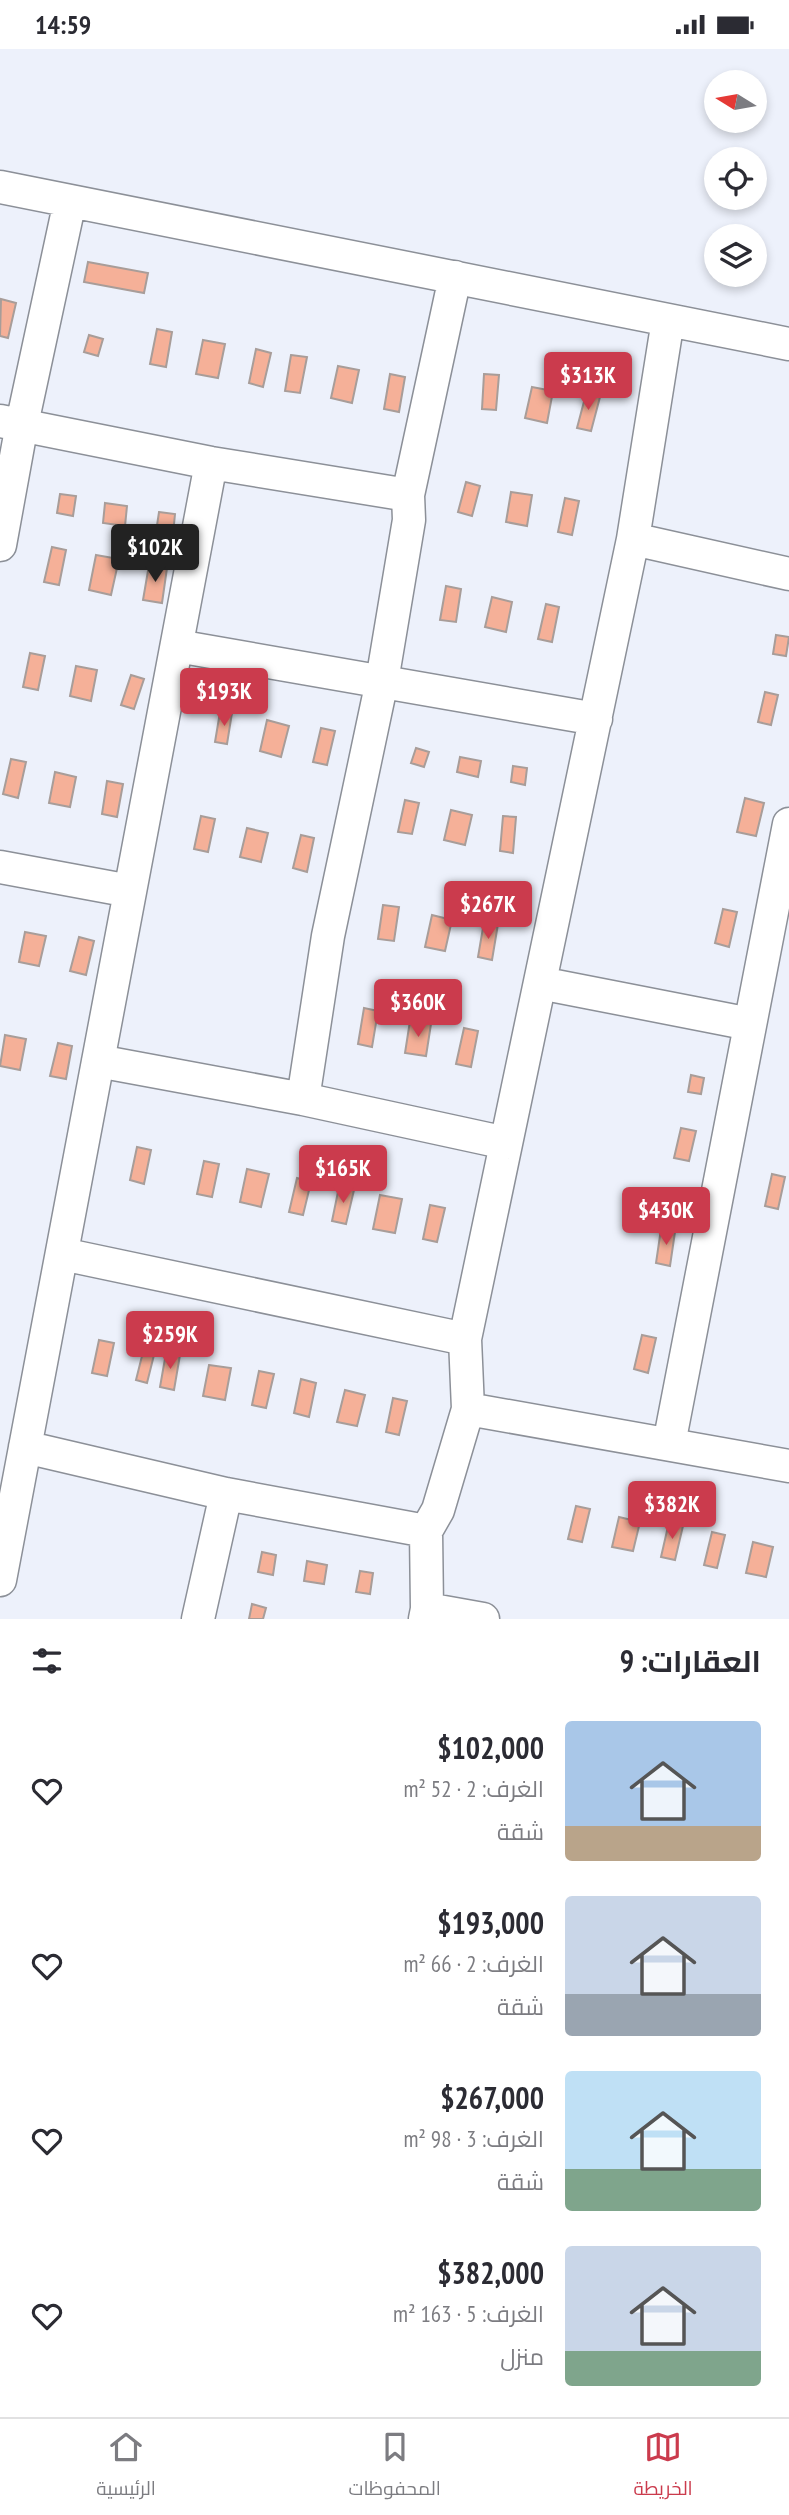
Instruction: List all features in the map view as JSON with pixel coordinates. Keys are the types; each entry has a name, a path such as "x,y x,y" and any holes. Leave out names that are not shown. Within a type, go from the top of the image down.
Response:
{"street":[{"path":"0,187 789,344"},
{"path":"0,545 11,422 70,201"},
{"path":"303,1099 328,936 382,681 409,520 408,495 455,277"},
{"path":"483,1619 426,1614 426,1531 438,1510 468,1409 466,1339 634,539 667,320"},
{"path":"11,422 211,463 408,495"},
{"path":"0,1580 211,463"},
{"path":"634,539 789,574"},
{"path":"177,646 596,719"},
{"path":"669,1444 789,824"},
{"path":"0,867 131,891"},
{"path":"540,983 750,1024"},
{"path":"98,1061 303,1099 506,1143"},
{"path":"62,1254 466,1339"},
{"path":"468,1409 789,1466"},
{"path":"25,1447 226,1494 426,1531"},
{"path":"198,1619 226,1494"}],"building":[{"path":"88,262 148,273 144,293 84,282"},
{"path":"1,299 16,303 8,338 0,336"},
{"path":"157,329 172,332 166,367 150,364"},
{"path":"89,335 103,339 98,356 84,352"},
{"path":"203,340 225,344 218,378 196,374"},
{"path":"256,349 271,353 263,387 249,383"},
{"path":"291,355 307,357 300,393 285,391"},
{"path":"338,366 359,370 352,403 331,398"},
{"path":"390,374 405,377 399,412 384,409"},
{"path":"484,374 499,375 496,410 482,409"},
{"path":"532,387 553,391 547,423 525,418"},
{"path":"586,394 600,397 591,431 577,428"},
{"path":"466,482 480,486 472,516 458,512"},
{"path":"511,492 532,495 527,526 506,522"},
{"path":"60,494 76,496 73,516 57,513"},
{"path":"565,498 579,501 572,535 558,532"},
{"path":"105,503 127,506 125,526 103,523"},
{"path":"159,512 175,514 173,534 156,532"},
{"path":"52,547 66,550 59,585 44,582"},
{"path":"96,555 119,559 111,595 89,590"},
{"path":"149,565 167,568 162,603 143,600"},
{"path":"446,586 461,589 456,622 440,620"},
{"path":"492,597 512,602 506,632 485,627"},
{"path":"546,604 559,607 552,642 538,639"},
{"path":"776,635 789,637 786,656 773,654"},
{"path":"30,653 45,656 38,690 23,687"},
{"path":"76,666 97,670 91,701 70,696"},
{"path":"131,675 144,679 134,709 121,705"},
{"path":"765,692 778,695 771,725 758,722"},
{"path":"220,712 232,713 227,744 215,742"},
{"path":"267,720 289,726 281,757 260,751"},
{"path":"321,728 335,731 327,765 313,762"},
{"path":"416,748 429,752 424,767 411,763"},
{"path":"460,757 481,761 478,777 457,772"},
{"path":"11,759 26,762 18,798 3,794"},
{"path":"513,766 527,768 525,785 511,782"},
{"path":"55,772 76,777 70,807 49,803"},
{"path":"107,781 123,784 117,817 102,814"},
{"path":"745,798 764,803 756,836 737,832"},
{"path":"405,800 419,803 412,834 398,832"},
{"path":"451,810 472,815 465,845 444,840"},
{"path":"201,816 215,819 208,852 194,849"},
{"path":"503,816 516,817 513,853 500,851"},
{"path":"247,828 268,833 261,862 240,857"},
{"path":"301,835 314,838 307,872 293,868"},
{"path":"383,905 399,907 394,941 378,939"},
{"path":"723,909 737,912 729,947 715,943"},
{"path":"432,915 452,920 445,951 425,947"},
{"path":"484,922 498,924 492,960 478,957"},
{"path":"25,932 46,936 39,966 19,962"},
{"path":"79,937 94,941 86,975 70,971"},
{"path":"364,1008 378,1011 372,1047 358,1044"},
{"path":"410,1021 431,1024 426,1056 405,1053"},
{"path":"464,1028 478,1031 471,1067 456,1064"},
{"path":"5,1035 26,1039 20,1070 0,1066"},
{"path":"58,1043 72,1046 66,1079 50,1076"},
{"path":"691,1075 704,1078 701,1094 688,1092"},
{"path":"681,1128 696,1131 689,1161 674,1158"},
{"path":"137,1147 151,1150 144,1184 130,1180"},
{"path":"204,1161 219,1164 212,1197 197,1194"},
{"path":"247,1169 269,1174 261,1207 240,1202"},
{"path":"772,1174 785,1177 778,1209 765,1206"},
{"path":"297,1178 311,1182 303,1215 289,1212"},
{"path":"339,1187 354,1190 346,1224 332,1221"},
{"path":"380,1195 402,1199 395,1233 373,1229"},
{"path":"430,1205 445,1208 437,1242 423,1239"},
{"path":"661,1229 675,1232 670,1266 656,1263"},
{"path":"642,1335 656,1338 648,1373 634,1369"},
{"path":"99,1340 114,1343 107,1376 92,1373"},
{"path":"143,1352 154,1355 147,1383 136,1380"},
{"path":"166,1353 180,1355 174,1390 160,1387"},
{"path":"209,1365 231,1368 225,1400 203,1396"},
{"path":"259,1371 274,1374 266,1408 252,1405"},
{"path":"301,1379 316,1383 309,1417 294,1413"},
{"path":"345,1390 365,1395 357,1426 337,1422"},
{"path":"393,1398 407,1401 399,1435 386,1432"},
{"path":"576,1506 590,1509 582,1542 568,1539"},
{"path":"619,1517 640,1522 633,1551 612,1547"},
{"path":"669,1522 683,1526 675,1560 661,1557"},
{"path":"712,1532 725,1535 717,1568 704,1565"},
{"path":"753,1542 773,1547 766,1577 746,1573"},
{"path":"262,1552 276,1555 273,1575 258,1572"},
{"path":"307,1561 327,1565 324,1584 304,1581"},
{"path":"360,1571 373,1573 370,1594 356,1592"},
{"path":"252,1604 266,1608 263,1619 249,1619"}]}
